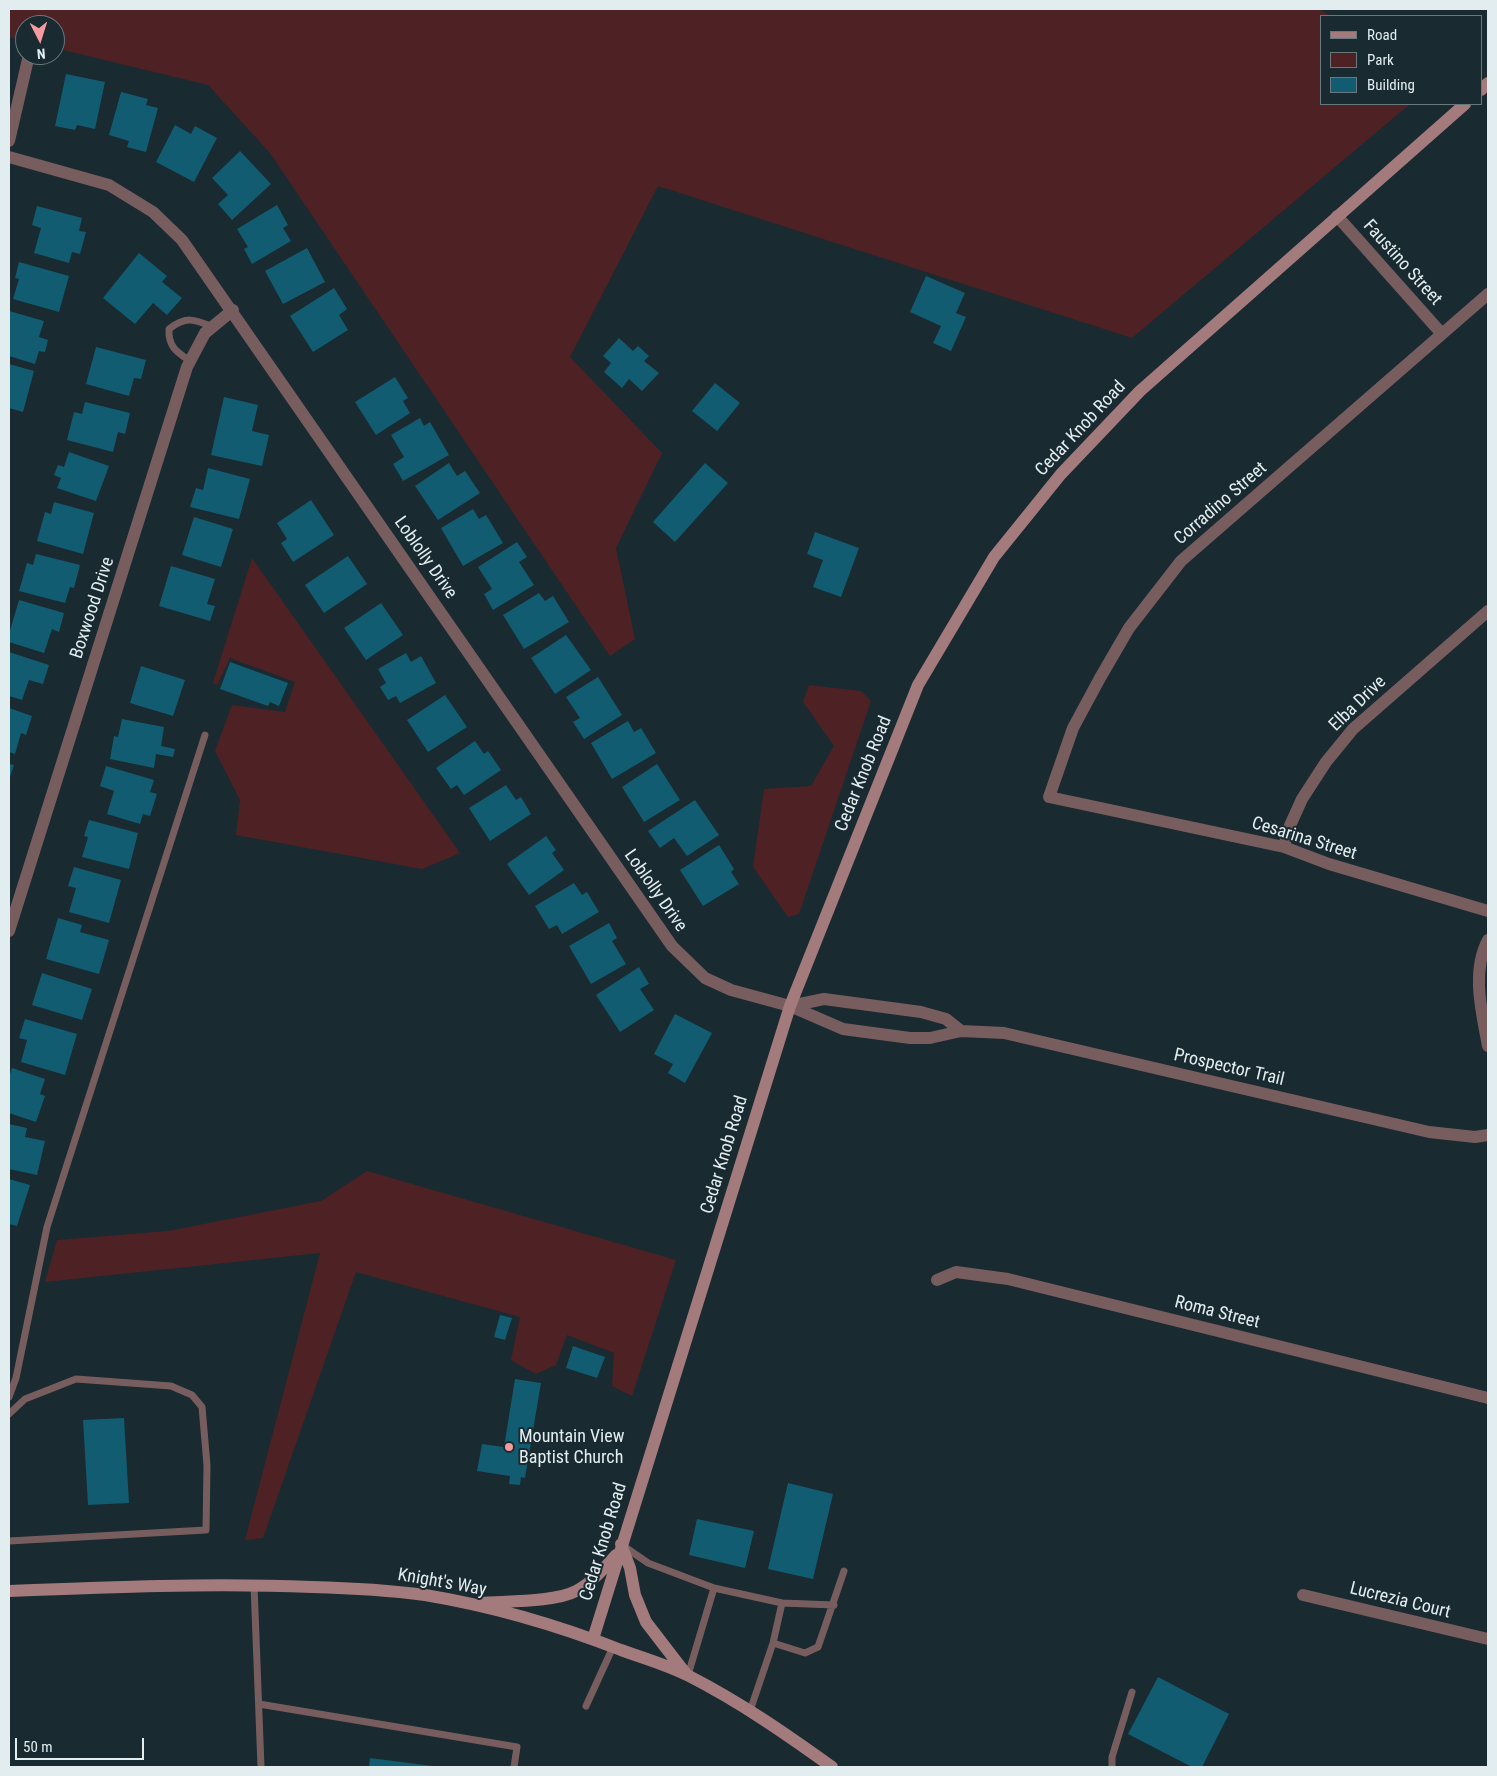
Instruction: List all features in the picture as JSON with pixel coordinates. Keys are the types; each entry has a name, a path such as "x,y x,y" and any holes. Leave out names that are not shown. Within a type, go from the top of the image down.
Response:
{"street":[{"path":"9,142 27,65"},
{"name":"Cedar Knob Road","path":"593,1639 619,1549 790,1006 918,685 994,557 1061,474 1140,391 1464,105"},
{"name":"Loblolly Drive","path":"9,157 109,185 153,212 182,240 233,310 672,946 705,978 731,990 790,1006"},
{"name":"Faustino Street","path":"1336,216 1442,334"},
{"name":"Corradino Street","path":"1049,797 1073,728 1100,678 1129,628 1181,561 1488,294"},
{"name":"Boxwood Drive","path":"9,931 190,361 205,333 233,310"},
{"name":"Elba Drive","path":"1284,847 1288,830 1302,799 1326,762 1353,729 1488,611"},
{"name":"Cesarina Street","path":"1049,797 1284,847 1329,864 1488,912"},
{"path":"1488,940 1481,967 1479,1002 1488,1046"},
{"path":"790,1006 824,999 922,1012 946,1019 961,1031"},
{"name":"Prospector Trail","path":"790,1006 843,1029 866,1033 930,1038 961,1031 1004,1033 1429,1132 1475,1137 1488,1135"},
{"name":"Roma Street","path":"937,1280 956,1272 1008,1279 1488,1398"},
{"path":"472,1604 560,1597 576,1591 589,1582 619,1549 630,1568 634,1595 646,1622 688,1676"},
{"name":"Knight's Way","path":"9,1591 254,1585 358,1588 423,1595 472,1604 593,1639 688,1676 750,1711 832,1767"},
{"name":"Lucrezia Court","path":"1303,1595 1488,1639"}],"lane":[{"path":"190,361 176,352 168,341 169,329 180,320 196,320 213,327"},
{"path":"9,1397 16,1378 47,1227 206,735"},
{"path":"9,1414 25,1399 76,1379 171,1386 192,1395 202,1408 207,1465 206,1530 9,1541"},
{"path":"619,1549 648,1563 714,1588 782,1603 834,1605"},
{"path":"773,1643 805,1653 818,1647 844,1572"},
{"path":"254,1585 261,1767"},
{"path":"688,1676 714,1588"},
{"path":"750,1711 773,1643 782,1603"},
{"path":"586,1706 613,1647"},
{"path":"1112,1767 1112,1757 1132,1692"},
{"path":"259,1704 517,1747 514,1767"}],"green space":[{"path":"9,9 1319,9 1329,15 1320,15 1320,105 1409,105 1132,338 658,186 570,357 662,453 616,548 635,639 610,656 270,153 208,85 65,50 65,15 15,15 15,38 9,37"},
{"path":"252,558 460,853 422,869 236,835 240,800 215,751 232,705 285,712 295,682 230,658 217,685 213,683"},
{"path":"809,685 861,691 871,701 799,914 788,917 753,867 764,789 811,786 834,746 803,702"},
{"path":"367,1171 676,1260 632,1396 612,1386 614,1353 567,1335 556,1365 536,1374 511,1360 520,1317 356,1272 263,1538 245,1540 320,1253 45,1282 57,1240 168,1231 321,1201"}],"building":[{"path":"66,74 105,82 95,129 77,125 75,130 55,126"},
{"path":"121,92 148,99 146,105 158,108 146,152 127,147 129,141 109,135"},
{"path":"175,125 191,134 195,126 217,138 194,182 156,162"},
{"path":"240,151 271,184 232,220 218,204 228,195 212,178"},
{"path":"277,205 288,225 283,228 291,241 252,264 244,249 248,247 237,229"},
{"path":"37,206 82,218 79,231 86,232 80,254 72,252 69,263 34,253 41,228 32,225"},
{"path":"307,248 325,282 283,304 265,271"},
{"path":"139,253 167,276 162,282 182,298 167,315 153,303 135,324 103,298"},
{"path":"19,262 69,276 59,312 13,299 19,279 15,278"},
{"path":"926,276 965,293 956,313 966,317 951,351 933,343 941,326 910,312"},
{"path":"334,288 347,309 339,315 348,330 313,352 290,316"},
{"path":"9,311 44,321 39,337 48,340 45,352 39,351 35,364 9,356"},
{"path":"619,338 633,351 638,346 649,356 644,361 659,373 642,391 629,379 622,388 604,372 611,363 603,356"},
{"path":"96,347 146,360 141,379 134,378 129,396 86,384"},
{"path":"9,364 34,371 23,412 9,408"},
{"path":"395,377 408,398 403,401 410,413 376,435 355,402"},
{"path":"715,383 740,403 717,431 692,411"},
{"path":"224,397 258,405 252,431 269,435 262,466 211,455"},
{"path":"85,402 130,413 125,434 118,432 113,452 67,440 74,412 82,414"},
{"path":"420,418 424,426 430,422 449,455 403,481 393,464 404,457 391,435"},
{"path":"69,452 109,466 96,501 57,488 61,478 54,475 58,465 64,467"},
{"path":"449,463 457,476 465,471 480,493 438,520 415,486"},
{"path":"705,463 728,483 675,542 653,522"},
{"path":"208,468 250,479 239,519 190,507 196,488 203,490"},
{"path":"311,500 334,535 293,562 281,543 287,539 277,523"},
{"path":"54,502 94,513 83,554 37,541 45,512 51,514"},
{"path":"473,509 479,519 486,515 503,543 463,566 441,528"},
{"path":"194,517 233,529 221,567 182,555"},
{"path":"815,532 859,548 841,597 813,587 823,560 807,554"},
{"path":"517,542 527,557 519,562 534,585 493,610 484,594 492,589 478,567"},
{"path":"36,554 80,565 74,588 70,587 65,603 19,591 27,563 33,565"},
{"path":"348,556 367,584 324,613 305,585"},
{"path":"171,566 215,579 207,604 215,606 210,621 159,606"},
{"path":"539,593 545,601 553,596 569,622 524,649 503,615"},
{"path":"19,600 64,613 59,632 52,629 44,653 9,642 9,634"},
{"path":"381,603 403,635 366,660 344,628"},
{"path":"566,635 591,670 555,694 531,658"},
{"path":"9,652 49,665 43,684 29,680 22,700 9,696"},
{"path":"406,653 411,662 421,656 436,683 400,703 396,696 388,700 380,687 386,683 378,669"},
{"path":"230,662 288,683 279,706 270,702 268,706 220,689"},
{"path":"141,666 185,680 173,716 130,703"},
{"path":"598,677 622,715 584,739 573,722 580,718 566,697"},
{"path":"445,695 467,727 428,752 407,720"},
{"path":"9,708 32,716 26,735 21,733 15,754 9,752"},
{"path":"122,719 164,727 161,746 175,749 173,757 156,754 154,768 110,759 114,736 118,737"},
{"path":"628,721 634,732 641,728 656,753 612,779 591,743"},
{"path":"475,741 484,754 488,751 501,770 464,795 457,785 451,789 436,768"},
{"path":"9,764 14,765 9,780"},
{"path":"657,764 680,800 644,822 622,787"},
{"path":"106,766 154,780 150,792 157,794 150,816 143,814 140,824 107,814 114,791 100,786"},
{"path":"506,785 516,800 521,797 531,814 490,841 469,808"},
{"path":"695,800 719,835 687,856 674,838 660,848 648,831"},
{"path":"89,820 138,833 129,869 82,857 88,837 84,836"},
{"path":"546,836 556,850 552,853 564,870 529,895 507,864"},
{"path":"719,845 734,869 731,872 739,884 703,906 680,870"},
{"path":"74,867 121,880 109,923 69,912 76,888 68,886"},
{"path":"574,883 582,895 587,892 599,912 562,934 557,925 549,929 535,906"},
{"path":"58,918 82,925 80,932 109,940 99,974 46,959"},
{"path":"609,923 617,938 612,941 626,964 591,984 569,946"},
{"path":"639,967 649,984 640,989 654,1010 620,1032 596,995"},
{"path":"42,973 92,989 82,1020 32,1005"},
{"path":"675,1014 712,1033 685,1083 668,1073 673,1064 654,1054"},
{"path":"25,1019 77,1034 65,1075 21,1062 27,1040 19,1038"},
{"path":"12,1068 45,1079 40,1094 45,1096 36,1122 9,1113 9,1077"},
{"path":"9,1124 27,1128 25,1137 45,1141 37,1175 9,1169"},
{"path":"9,1179 30,1185 17,1226 9,1224"},
{"path":"500,1315 512,1318 505,1340 494,1337"},
{"path":"573,1346 605,1357 597,1378 566,1368"},
{"path":"515,1379 541,1383 525,1478 521,1477 520,1485 509,1484 510,1476 477,1471 482,1444 504,1447"},
{"path":"124,1418 129,1503 88,1505 83,1420"},
{"path":"788,1483 833,1494 813,1579 768,1569"},
{"path":"697,1519 754,1531 745,1568 689,1555"},
{"path":"1158,1677 1229,1714 1202,1767 1192,1767 1128,1734"},
{"path":"370,1758 433,1766 433,1767 369,1767"}],"place":[{"name":"Mountain View Baptist Church","path":"509,1447"}]}
